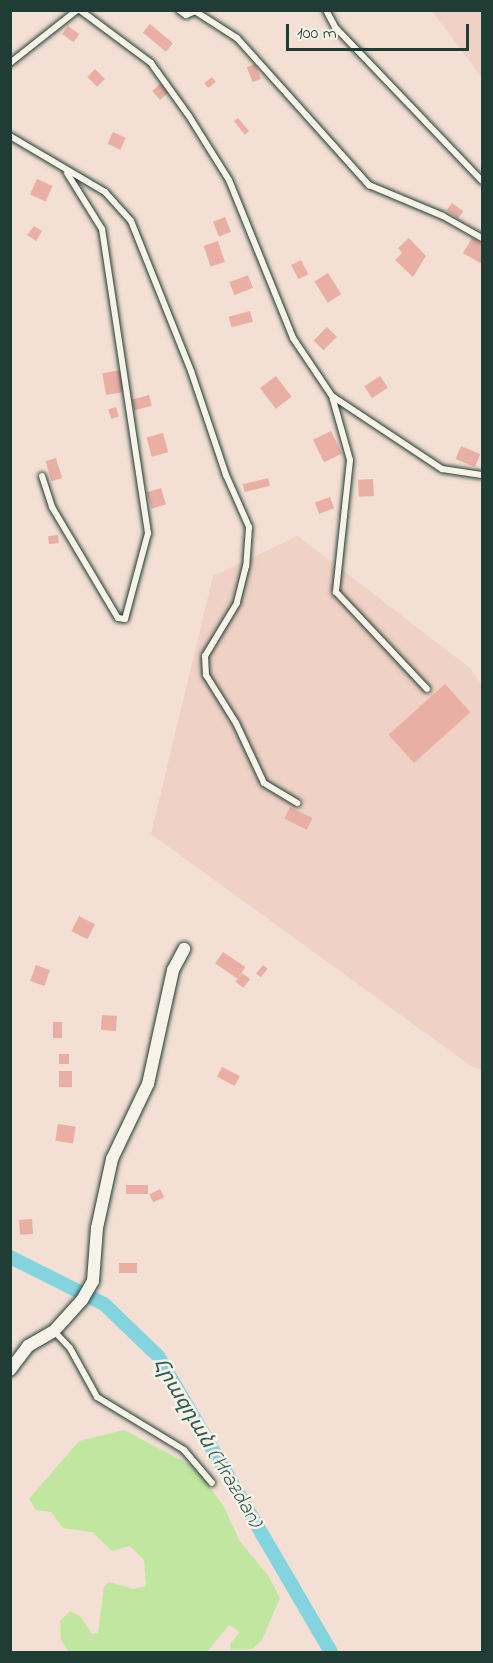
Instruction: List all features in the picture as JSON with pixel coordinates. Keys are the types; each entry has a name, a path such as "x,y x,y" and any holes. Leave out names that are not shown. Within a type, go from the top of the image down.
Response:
{"street":[{"path":"10,1370 28,1346 54,1331 82,1300 93,1281 97,1228 112,1159 148,1084 173,970 184,949"}],"lane":[{"path":"10,63 79,10 151,63 189,116 229,180 293,338 332,396 350,460 336,592 427,688"},
{"path":"179,10 186,15 198,12 237,38 369,185 443,216 483,238"},
{"path":"326,10 335,27 483,181"},
{"path":"10,136 67,172 105,192 131,221 191,371 226,475 249,526 246,566 237,603 205,656 206,675 236,723 264,783 297,803"},
{"path":"42,476 57,516 118,618 125,619 148,533 102,229 67,172"},
{"path":"332,396 442,469 483,475"},
{"path":"54,1331 70,1348 97,1397 184,1450 212,1483"}],"shaded area":[{"path":"432,11 482,11 482,78"},
{"path":"298,536 470,668 482,685 482,1070 471,1066 151,834 213,576"}],"green space":[{"path":"124,1430 196,1468 224,1507 240,1542 268,1575 280,1598 262,1640 252,1649 231,1650 230,1644 240,1632 229,1625 207,1652 69,1652 61,1640 60,1621 70,1611 81,1617 92,1634 98,1633 104,1587 109,1582 134,1589 146,1586 144,1560 130,1546 112,1551 92,1532 63,1528 51,1512 36,1510 29,1499 79,1441"}],"building":[{"path":"150,24 173,43 166,52 143,32"},
{"path":"68,26 79,34 73,42 62,34"},
{"path":"255,64 261,79 253,82 247,67"},
{"path":"95,69 105,79 97,87 87,77"},
{"path":"212,77 216,82 208,88 204,83"},
{"path":"161,83 169,92 160,100 152,91"},
{"path":"238,118 249,131 245,135 234,121"},
{"path":"113,132 126,138 120,150 108,144"},
{"path":"37,179 53,186 46,201 30,195"},
{"path":"452,203 463,211 458,219 447,210"},
{"path":"225,217 231,232 219,237 213,222"},
{"path":"34,226 42,231 36,241 27,235"},
{"path":"409,238 426,256 413,277 395,260 402,253 398,248"},
{"path":"472,238 482,244 482,264 463,253"},
{"path":"218,241 225,262 211,267 204,246"},
{"path":"301,260 308,274 298,279 291,265"},
{"path":"328,273 341,294 328,303 314,281"},
{"path":"248,275 253,288 234,295 229,282"},
{"path":"250,311 253,322 232,327 229,317"},
{"path":"327,327 337,337 323,350 314,340"},
{"path":"121,370 125,392 106,395 102,373"},
{"path":"276,376 292,397 276,409 260,388"},
{"path":"380,376 388,388 372,398 364,387"},
{"path":"149,395 152,406 134,410 132,400"},
{"path":"116,407 119,417 111,419 108,409"},
{"path":"331,431 342,453 324,462 313,440"},
{"path":"163,433 168,452 152,457 147,437"},
{"path":"461,446 480,454 475,467 456,459"},
{"path":"56,458 62,478 52,481 45,461"},
{"path":"268,478 270,486 245,492 243,484"},
{"path":"373,479 374,496 359,497 358,480"},
{"path":"161,488 166,504 152,509 147,492"},
{"path":"330,497 334,508 319,514 315,502"},
{"path":"58,535 59,543 49,544 48,536"},
{"path":"445,684 470,712 414,763 389,735"},
{"path":"290,807 312,818 307,830 284,819"},
{"path":"79,916 95,924 87,939 71,931"},
{"path":"223,952 245,967 238,979 215,964"},
{"path":"36,965 50,970 44,986 30,981"},
{"path":"263,965 268,969 261,977 256,974"},
{"path":"242,973 250,979 243,988 235,982"},
{"path":"102,1015 117,1016 116,1031 101,1030"},
{"path":"53,1022 62,1022 62,1038 53,1038"},
{"path":"59,1054 69,1054 69,1064 59,1064"},
{"path":"222,1067 240,1076 235,1086 217,1077"},
{"path":"59,1071 72,1071 72,1087 59,1087"},
{"path":"58,1124 76,1127 73,1144 55,1141"},
{"path":"126,1185 148,1185 148,1194 126,1194"},
{"path":"160,1189 164,1197 153,1202 149,1194"},
{"path":"32,1219 33,1234 20,1235 19,1220"},
{"path":"119,1263 137,1263 137,1273 119,1273"}],"waterway":[{"name":"Հրազդան (Hrazdan)","path":"10,1257 104,1304 158,1356 331,1652"}]}
